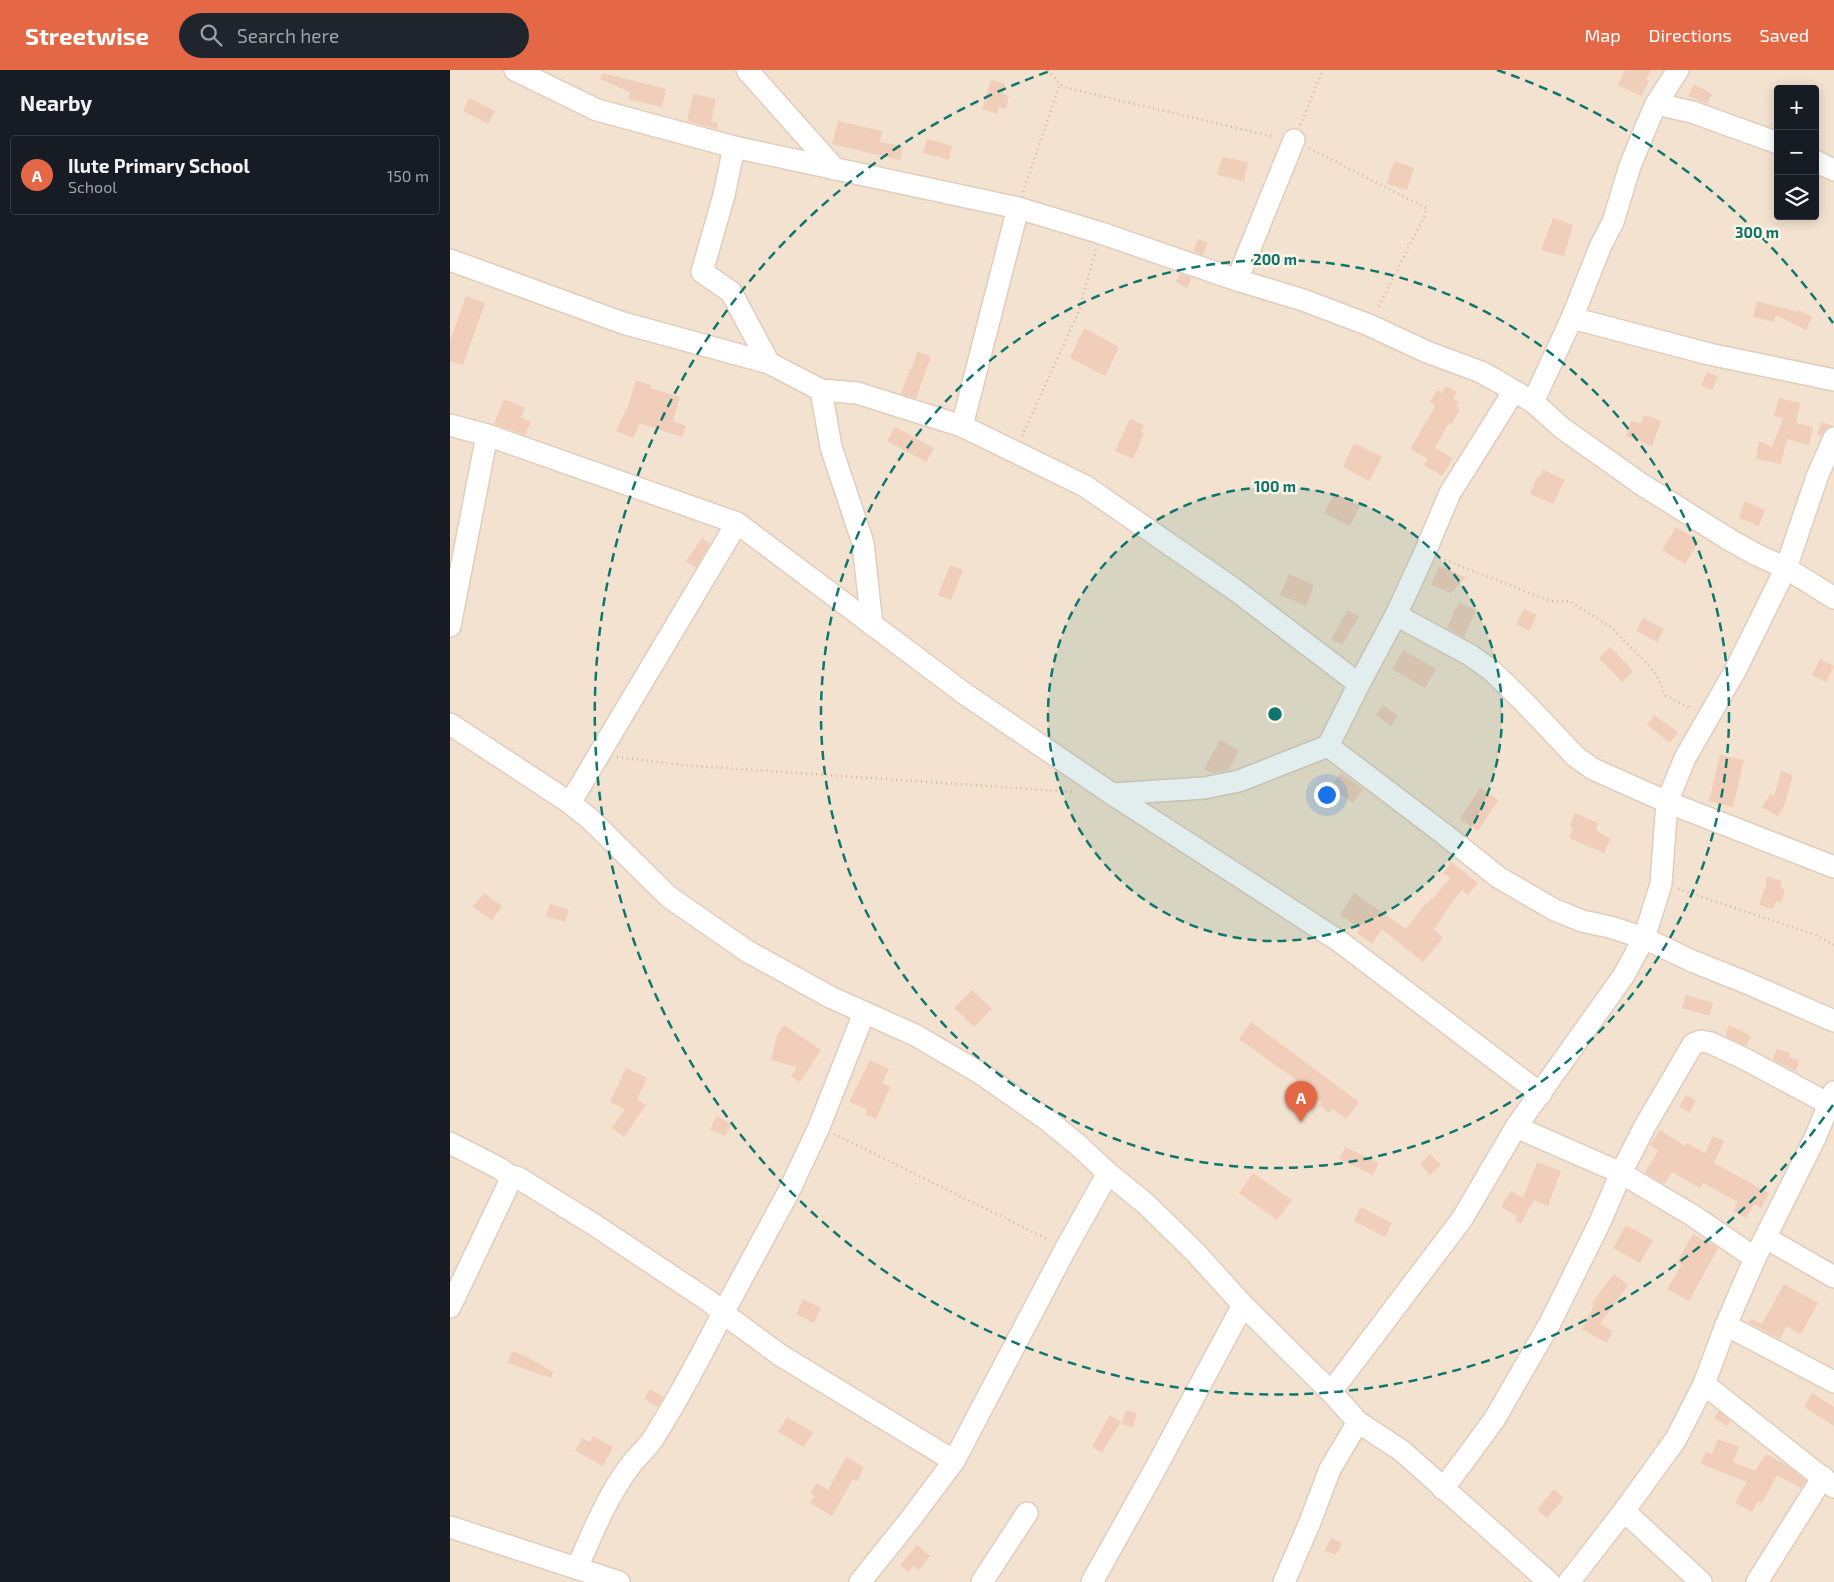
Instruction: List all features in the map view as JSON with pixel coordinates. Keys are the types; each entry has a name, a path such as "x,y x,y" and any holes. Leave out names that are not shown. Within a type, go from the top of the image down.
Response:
{"street":[{"path":"515,70 597,110 734,147 1018,208 1101,233 1236,280 1303,300 1369,325 1427,352 1481,372 1533,402 1562,428 1641,484 1730,540 1786,568 1834,598"},
{"path":"1533,402 1572,318 1601,245 1613,222 1630,166 1656,104 1678,70"},
{"path":"749,71 835,169"},
{"path":"1656,104 1692,112 1774,142"},
{"path":"1236,280 1294,140"},
{"path":"734,147 724,195 702,272 731,292 769,363"},
{"path":"1819,163 1834,170"},
{"path":"962,426 1018,208"},
{"path":"450,260 623,323 769,363 821,390 857,393 962,426 1085,486 1234,589 1359,684"},
{"path":"1572,318 1692,350 1834,380"},
{"path":"821,390 831,447 863,543 872,625"},
{"path":"1112,794 1204,788 1240,781 1328,746 1396,615 1450,493 1514,391"},
{"path":"450,424 487,435 737,523 965,694 1112,794 1339,941 1541,1094"},
{"path":"450,626 487,435"},
{"path":"1331,1392 1462,1219 1516,1127 1624,975 1644,938 1661,884 1667,802 1685,758 1735,672 1786,568 1817,477 1834,438"},
{"path":"570,803 737,523"},
{"path":"1396,615 1470,655 1491,670 1583,764 1667,802 1834,867"},
{"path":"450,724 570,803 590,819 669,897 747,951 830,997 915,1035 980,1073 1046,1119 1146,1204 1195,1252 1243,1305 1331,1392 1358,1422 1402,1451 1549,1582"},
{"path":"1328,746 1498,877 1553,909 1582,921 1610,927 1644,938 1692,961 1834,1021"},
{"path":"571,1572 597,1522 630,1466 653,1440 683,1389 789,1191 820,1127 864,1013"},
{"path":"1443,1489 1494,1420 1550,1323 1645,1126 1693,1044 1701,1041 1711,1043 1831,1098 1815,1138 1755,1258 1726,1325 1704,1384 1676,1439 1568,1582"},
{"path":"1516,1127 1621,1173 1692,1215 1755,1258"},
{"path":"450,1143 499,1168 512,1177 523,1180 593,1224 709,1301 780,1355 954,1461"},
{"path":"860,1582 954,1461 1066,1248 1108,1173"},
{"path":"450,1307 512,1177"},
{"path":"1766,1238 1834,1277"},
{"path":"1092,1582 1153,1474 1243,1305"},
{"path":"1726,1325 1834,1382"},
{"path":"1704,1384 1828,1482 1757,1582"},
{"path":"1284,1582 1330,1469 1358,1422"},
{"path":"1624,1510 1701,1582"},
{"path":"982,1582 1027,1513"},
{"path":"450,1527 571,1572 619,1582"}],"path":[{"path":"1018,208 1060,84 1048,70"},
{"path":"1294,140 1323,70"},
{"path":"1015,452 1079,311 1101,233"},
{"path":"1425,552 1550,601 1569,601 1611,628 1655,672 1666,696 1709,718"},
{"path":"599,754 681,765 1082,792"},
{"path":"1661,884 1816,935 1834,945"},
{"path":"820,1127 1066,1248"}],"shaded area":[{"path":"450,70 1834,70 1834,1582 450,1582"}],"building":[{"path":"1625,70 1651,70 1646,79 1649,81 1641,96 1618,85"},
{"path":"602,73 666,89 662,107 628,99 630,92 600,79"},
{"path":"991,80 1005,84 1003,94 1009,96 1006,109 999,107 997,114 982,109"},
{"path":"1694,84 1712,94 1707,104 1688,96"},
{"path":"693,94 716,99 711,122 718,123 717,129 687,121"},
{"path":"469,98 495,111 488,124 463,111"},
{"path":"838,121 882,131 880,142 903,146 900,160 832,144"},
{"path":"927,139 952,146 949,160 923,153"},
{"path":"1222,157 1248,162 1244,181 1217,175"},
{"path":"1394,161 1414,168 1407,190 1387,184"},
{"path":"1553,218 1573,225 1564,256 1541,250"},
{"path":"1199,239 1208,243 1203,255 1193,251"},
{"path":"1181,274 1192,278 1187,288 1176,282"},
{"path":"466,296 485,303 463,365 450,361 450,341"},
{"path":"1757,301 1797,312 1798,310 1812,317 1806,330 1776,315 1774,322 1753,317"},
{"path":"1084,328 1119,347 1105,376 1070,358"},
{"path":"917,352 931,356 916,399 901,394"},
{"path":"1707,372 1718,377 1712,390 1701,385"},
{"path":"636,380 651,385 650,388 680,397 673,421 686,426 682,437 640,423 633,438 616,431 627,410"},
{"path":"1446,386 1457,392 1453,399 1459,402 1456,407 1460,409 1451,425 1448,424 1435,448 1453,458 1442,476 1424,465 1428,459 1410,449 1435,405 1430,402 1437,390 1442,393"},
{"path":"1779,398 1800,403 1796,423 1813,427 1809,445 1787,439 1781,464 1756,459 1759,441 1772,447 1783,418 1774,416"},
{"path":"504,399 525,408 521,417 531,422 525,435 494,424"},
{"path":"1644,415 1661,421 1652,446 1626,436 1631,421 1641,423"},
{"path":"1130,419 1144,425 1141,432 1144,433 1133,459 1115,451"},
{"path":"1822,422 1833,426 1826,428 1821,436 1817,434"},
{"path":"895,427 934,448 926,462 887,441"},
{"path":"1354,443 1382,457 1369,481 1343,467"},
{"path":"1543,470 1565,480 1553,504 1530,494 1538,475 1541,476"},
{"path":"1334,493 1360,506 1350,526 1324,513"},
{"path":"1745,501 1765,510 1759,526 1739,518"},
{"path":"1676,527 1699,541 1685,564 1662,550"},
{"path":"702,538 710,544 696,568 686,561"},
{"path":"950,565 963,570 951,600 938,595"},
{"path":"1439,566 1466,577 1451,593 1431,585"},
{"path":"1289,574 1314,585 1306,606 1280,595"},
{"path":"1459,602 1476,610 1464,637 1447,628"},
{"path":"1524,609 1537,615 1529,631 1516,624"},
{"path":"1348,610 1359,617 1342,645 1331,639"},
{"path":"1643,618 1664,629 1657,642 1636,631"},
{"path":"1610,647 1633,671 1622,682 1599,658"},
{"path":"1403,650 1436,669 1425,688 1392,669"},
{"path":"1820,659 1834,666 1826,682 1812,675"},
{"path":"1383,705 1398,716 1391,726 1376,715"},
{"path":"1654,715 1678,732 1670,743 1647,725"},
{"path":"1220,740 1239,750 1229,770 1213,773 1204,769"},
{"path":"1720,755 1744,760 1733,807 1709,801"},
{"path":"1781,771 1793,775 1784,806 1778,816 1762,807 1770,794 1774,796"},
{"path":"1341,773 1363,789 1353,803 1331,787"},
{"path":"1480,788 1498,800 1478,831 1460,819"},
{"path":"1575,813 1598,823 1596,830 1610,839 1604,853 1569,838 1573,828 1570,826"},
{"path":"1451,862 1478,883 1468,895 1462,890 1445,912 1434,930 1443,938 1423,962 1382,929 1372,944 1357,933 1360,929 1340,915 1354,893 1406,929 1427,902 1429,903 1431,898 1433,899 1450,878 1443,873"},
{"path":"1766,876 1782,881 1780,888 1785,889 1781,902 1776,901 1773,909 1759,905 1766,885"},
{"path":"484,893 502,906 492,920 473,907"},
{"path":"550,904 569,910 565,922 546,916"},
{"path":"972,990 992,1009 974,1027 954,1008"},
{"path":"1686,995 1713,1003 1709,1016 1682,1008"},
{"path":"1251,1022 1359,1102 1346,1119 1333,1109 1329,1113 1319,1105 1322,1102 1309,1092 1310,1090 1239,1039"},
{"path":"784,1025 821,1050 800,1082 791,1076 797,1067 771,1060 777,1035"},
{"path":"1729,1025 1751,1036 1746,1046 1725,1036"},
{"path":"1777,1049 1790,1053 1789,1057 1799,1060 1796,1071 1773,1060"},
{"path":"870,1060 889,1069 882,1083 890,1087 876,1119 865,1114 867,1109 849,1102"},
{"path":"626,1068 647,1078 637,1099 646,1105 624,1137 612,1128 625,1109 610,1102"},
{"path":"1686,1095 1696,1101 1689,1113 1679,1106"},
{"path":"717,1116 731,1124 725,1136 710,1129"},
{"path":"1660,1130 1685,1146 1687,1143 1705,1153 1713,1136 1724,1141 1714,1163 1769,1193 1761,1208 1754,1204 1746,1218 1733,1211 1738,1202 1703,1183 1700,1188 1672,1172 1664,1184 1645,1173 1658,1151 1650,1145"},
{"path":"1345,1147 1379,1163 1373,1175 1339,1159"},
{"path":"1430,1154 1441,1165 1430,1175 1420,1164"},
{"path":"1537,1162 1561,1171 1548,1206 1534,1200 1521,1223 1515,1221 1517,1216 1501,1207 1511,1191 1523,1198"},
{"path":"1253,1173 1292,1200 1277,1220 1239,1193"},
{"path":"1361,1207 1392,1223 1385,1237 1354,1221"},
{"path":"1626,1225 1653,1240 1640,1263 1613,1248"},
{"path":"1693,1234 1718,1248 1689,1301 1667,1289 1682,1264 1677,1262"},
{"path":"1614,1274 1628,1285 1600,1324 1613,1331 1607,1343 1582,1329 1594,1305 1592,1303"},
{"path":"1784,1284 1818,1303 1801,1334 1786,1326 1780,1339 1749,1323 1751,1319 1762,1324"},
{"path":"803,1299 821,1308 814,1323 796,1314"},
{"path":"512,1351 553,1372 551,1378 508,1363"},
{"path":"650,1389 664,1397 658,1407 644,1399"},
{"path":"1812,1393 1834,1407 1834,1426 1804,1407"},
{"path":"1126,1410 1137,1413 1133,1427 1122,1424"},
{"path":"1719,1411 1730,1421 1727,1426 1714,1418"},
{"path":"1110,1415 1121,1422 1102,1452 1092,1447"},
{"path":"787,1417 813,1432 804,1447 778,1432"},
{"path":"593,1436 613,1447 603,1466 575,1451 582,1438 590,1442"},
{"path":"1718,1439 1739,1447 1733,1462 1755,1471 1766,1454 1788,1466 1806,1481 1801,1488 1777,1475 1762,1503 1758,1501 1752,1512 1735,1503 1747,1482 1701,1464 1706,1451 1712,1454"},
{"path":"846,1457 864,1467 857,1481 853,1479 832,1516 810,1503 815,1496 810,1493 817,1483 828,1490"},
{"path":"1554,1489 1564,1498 1547,1518 1537,1510"},
{"path":"1331,1538 1342,1543 1336,1555 1325,1551"},
{"path":"917,1545 930,1556 919,1570 914,1566 909,1572 900,1565"}],"place":[{"name":"Ilute Primary School","path":"1301,1122"}]}
